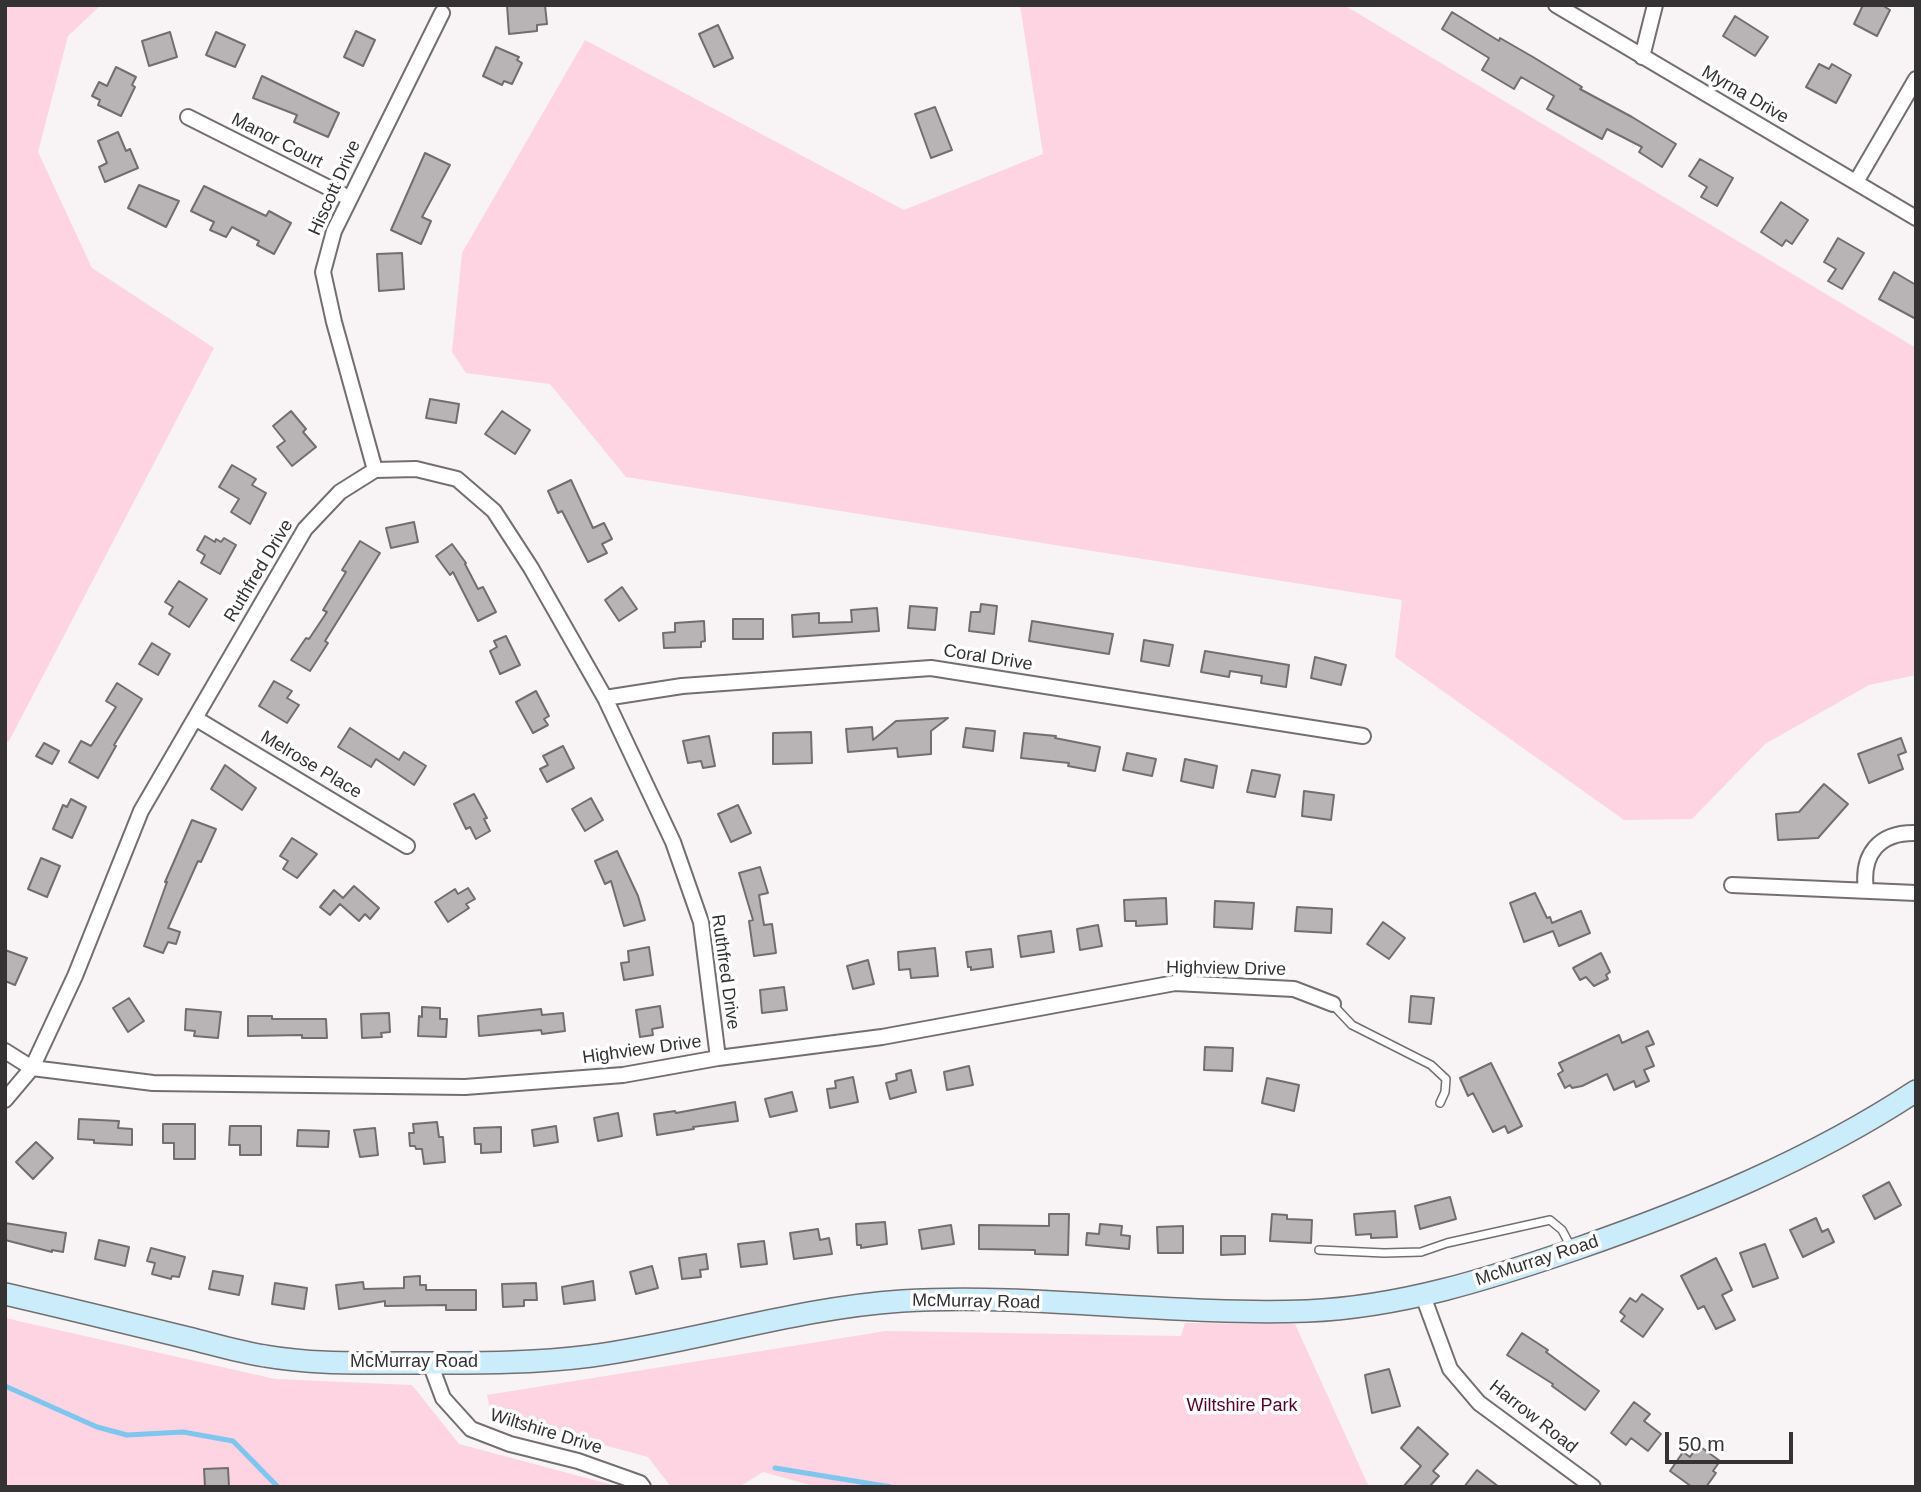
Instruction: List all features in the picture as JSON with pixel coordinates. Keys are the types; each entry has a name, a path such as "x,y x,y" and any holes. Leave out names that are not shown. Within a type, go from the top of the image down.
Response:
{"main road":[{"name":"McMurray Road","path":"5,1294 264,1356 309,1361 430,1363 590,1356 786,1317 901,1301 949,1300 1203,1311 1343,1309 1423,1296 1500,1275 1686,1209 1852,1131 1916,1091"}],"street":[{"name":"Myrna Drive","path":"1556,5 1916,218"},
{"path":"1642,57 1655,5"},
{"name":"Hiscott Drive","path":"375,470 323,272 334,230 442,13"},
{"path":"1856,182 1916,79"},
{"name":"Manor Court","path":"188,117 349,198"},
{"name":"Ruthfred Drive","path":"5,1100 33,1068 75,976 141,811 305,528 340,492 375,470 416,469 457,479 494,510 531,568 606,698 673,842 701,922 718,1058"},
{"name":"Coral Drive","path":"606,698 682,686 931,668 1363,736"},
{"name":"Melrose Place","path":"195,718 407,846"},
{"path":"1866,890 1864,875 1867,860 1875,847 1888,837 1916,833"},
{"path":"1732,885 1916,892"},
{"name":"Highview Drive","path":"33,1068 153,1083 465,1087 622,1075 718,1058 882,1037 1175,983 1294,989 1333,1004"},
{"path":"5,1051 33,1068"},
{"name":"Harrow Road","path":"1423,1296 1450,1369 1479,1403 1593,1487"},
{"name":"Wiltshire Drive","path":"430,1363 443,1398 471,1429 510,1444 578,1461 640,1483 643,1487"}],"lane":[{"path":"1333,1004 1352,1025 1431,1065 1446,1079 1446,1092 1440,1103"},
{"path":"1318,1250 1420,1252 1447,1243 1550,1220 1562,1230 1572,1250"}],"green space":[{"path":"5,5 101,5 68,36 38,152 92,268 214,348 9,741 5,742"},
{"path":"1020,5 1344,5 1916,348 1916,675 1869,685 1765,744 1692,819 1624,820 1395,657 1402,600 626,477 550,384 466,373 452,352 462,253 585,40 904,210 1043,154"},
{"path":"5,1318 275,1379 412,1385 459,1444 620,1487 5,1487"},
{"name":"Wiltshire Park","path":"1185,1323 1295,1324 1369,1487 817,1487 763,1472 739,1487 671,1487 648,1457 491,1414 487,1395 886,1331 1181,1336"}],"building":[{"path":"507,5 545,5 547,24 537,25 537,31 509,34"},
{"path":"1863,5 1882,5 1890,10 1877,36 1854,24"},
{"path":"1452,12 1499,41 1500,38 1533,57 1582,87 1580,89 1676,144 1662,167 1639,152 1642,147 1607,129 1602,139 1547,109 1554,96 1521,77 1514,89 1482,70 1489,58 1442,29"},
{"path":"1735,16 1768,37 1755,56 1723,36"},
{"path":"718,25 733,58 714,67 699,34"},
{"path":"356,31 375,40 363,66 344,57"},
{"path":"170,32 177,57 149,66 142,41"},
{"path":"216,32 245,45 235,67 206,55"},
{"path":"496,47 519,57 517,60 522,63 512,84 504,81 502,85 483,76"},
{"path":"1819,64 1829,69 1832,64 1851,75 1836,103 1806,87"},
{"path":"116,67 136,77 132,85 135,87 121,116 98,105 100,100 92,96 99,82 107,86"},
{"path":"262,76 339,113 328,137 294,122 297,115 253,98"},
{"path":"935,107 952,150 931,158 915,114"},
{"path":"118,132 126,151 130,149 138,168 105,182 99,167 107,163 98,141"},
{"path":"425,153 450,165 422,217 431,221 421,244 391,230"},
{"path":"1700,159 1733,178 1717,206 1701,197 1707,187 1689,176"},
{"path":"139,185 179,201 166,227 128,208"},
{"path":"204,186 266,216 269,211 291,223 274,254 257,245 259,241 232,227 226,237 210,230 214,222 191,211"},
{"path":"1781,202 1808,220 1792,244 1786,240 1782,246 1761,232"},
{"path":"1838,238 1864,253 1842,289 1828,281 1836,269 1824,262"},
{"path":"402,253 404,289 379,291 377,254"},
{"path":"1894,272 1916,285 1916,319 1879,299"},
{"path":"430,399 459,404 456,423 426,418"},
{"path":"291,411 306,429 303,432 316,447 292,466 277,447 285,441 273,426"},
{"path":"502,411 530,430 515,454 485,434"},
{"path":"232,465 256,479 252,485 266,493 250,524 231,512 239,499 219,487"},
{"path":"571,480 593,528 604,523 612,539 602,544 607,553 588,562 562,511 558,513 548,491"},
{"path":"414,522 418,542 391,548 386,528"},
{"path":"205,536 215,542 216,539 221,542 224,538 236,545 220,574 201,563 205,555 197,550"},
{"path":"360,541 380,553 325,641 328,643 310,671 291,660 327,612 323,610 346,572 342,570"},
{"path":"452,544 466,563 478,589 483,587 496,612 478,621 453,572 450,575 436,556"},
{"path":"179,581 207,599 189,627 169,614 173,607 165,602"},
{"path":"622,587 637,609 619,621 605,600"},
{"path":"981,604 997,606 994,634 969,631 971,612 980,612"},
{"path":"910,606 937,608 935,630 908,628"},
{"path":"877,608 879,631 793,637 792,615 819,613 819,623 852,622 851,610"},
{"path":"733,619 763,619 763,639 733,639"},
{"path":"704,621 705,641 701,642 701,647 664,648 663,633 675,632 675,623"},
{"path":"1032,621 1113,634 1109,654 1029,641"},
{"path":"506,636 520,665 500,674 490,651 497,647 494,641"},
{"path":"1144,640 1173,645 1169,666 1141,661"},
{"path":"152,643 170,654 158,675 139,664"},
{"path":"1205,651 1289,665 1286,687 1261,683 1262,676 1230,671 1229,677 1201,672"},
{"path":"1315,657 1346,665 1341,685 1311,678"},
{"path":"274,681 292,691 287,698 299,705 287,723 259,706"},
{"path":"117,683 142,699 98,778 69,762 81,741 91,746 116,707 106,701"},
{"path":"536,691 549,716 544,719 548,725 533,733 516,702"},
{"path":"948,718 931,731 931,754 898,757 897,748 848,752 846,729 872,727 873,740 896,721"},
{"path":"350,728 399,760 404,752 426,766 414,785 376,759 371,767 338,747"},
{"path":"966,728 995,731 993,751 963,747"},
{"path":"811,732 812,763 773,764 773,733"},
{"path":"1024,733 1056,736 1055,738 1100,747 1095,771 1068,766 1069,763 1021,758"},
{"path":"709,736 715,766 703,768 701,761 688,763 683,741"},
{"path":"1901,738 1906,752 1898,755 1903,769 1869,783 1858,754"},
{"path":"44,743 59,751 52,764 36,756"},
{"path":"563,746 574,768 547,782 540,769 548,765 543,756"},
{"path":"1127,753 1156,759 1152,776 1123,770"},
{"path":"1185,759 1217,766 1213,788 1181,781"},
{"path":"225,765 256,788 242,810 211,789"},
{"path":"1252,770 1280,775 1275,797 1247,792"},
{"path":"1824,784 1848,804 1818,838 1778,840 1776,814 1799,812"},
{"path":"1304,791 1334,795 1331,820 1302,816"},
{"path":"474,794 487,818 484,819 490,831 476,839 470,827 466,829 454,804"},
{"path":"591,798 603,820 585,831 572,809"},
{"path":"71,799 86,807 72,838 53,829 63,805 67,807"},
{"path":"738,805 751,833 731,842 718,814"},
{"path":"192,820 216,829 201,862 198,861 168,928 180,932 176,944 168,942 163,953 144,946 165,882"},
{"path":"292,838 317,854 297,878 283,869 288,861 280,856"},
{"path":"617,851 638,896 645,920 624,926 611,881 605,884 595,861"},
{"path":"41,858 60,866 47,897 28,889"},
{"path":"760,867 768,893 759,895 764,925 772,924 776,953 754,956 749,921 753,920 739,873"},
{"path":"354,886 379,908 370,919 365,914 359,921 340,904 330,915 320,907 334,890 343,898"},
{"path":"468,888 475,899 466,904 469,908 448,922 435,902 455,889 458,894"},
{"path":"1535,893 1552,923 1581,911 1590,933 1559,946 1553,931 1524,942 1510,903"},
{"path":"1166,898 1167,924 1136,926 1136,921 1125,921 1124,900"},
{"path":"1215,901 1254,903 1252,929 1214,927"},
{"path":"1297,907 1332,909 1331,933 1295,931"},
{"path":"1383,922 1405,938 1389,959 1367,944"},
{"path":"1098,925 1102,946 1080,950 1077,929"},
{"path":"1051,931 1054,952 1021,957 1018,936"},
{"path":"649,947 653,975 624,980 621,963 629,962 628,951"},
{"path":"935,948 938,976 911,978 910,969 899,970 898,952"},
{"path":"991,949 993,967 971,970 971,967 968,967 966,952"},
{"path":"5,950 27,958 15,985 5,981"},
{"path":"1601,953 1610,972 1606,975 1608,979 1594,986 1586,977 1580,980 1573,968"},
{"path":"868,960 874,984 853,989 847,966"},
{"path":"784,987 787,1010 762,1013 760,990"},
{"path":"1411,996 1434,998 1431,1024 1409,1022"},
{"path":"129,998 144,1021 128,1032 113,1008"},
{"path":"660,1006 663,1027 652,1029 653,1035 640,1037 636,1010"},
{"path":"422,1007 440,1008 440,1019 447,1019 446,1037 418,1036"},
{"path":"186,1009 221,1012 218,1038 194,1036 195,1031 185,1030"},
{"path":"541,1009 542,1015 563,1013 565,1031 542,1034 541,1030 479,1036 478,1016"},
{"path":"389,1013 390,1032 381,1033 382,1037 362,1038 361,1014"},
{"path":"248,1016 326,1019 327,1038 302,1038 302,1035 248,1036"},
{"path":"1648,1031 1654,1044 1646,1047 1654,1066 1644,1070 1649,1081 1636,1087 1634,1081 1614,1090 1607,1074 1582,1086 1572,1088 1570,1085 1565,1088 1558,1074 1563,1071 1559,1063 1619,1035 1622,1043"},
{"path":"1205,1047 1233,1048 1232,1071 1204,1070"},
{"path":"1491,1063 1522,1126 1508,1133 1505,1126 1493,1132 1473,1093 1468,1096 1460,1078"},
{"path":"969,1066 973,1085 947,1090 944,1072"},
{"path":"911,1070 916,1092 890,1099 886,1083 897,1080 896,1074"},
{"path":"853,1077 858,1102 830,1108 827,1089 836,1088 835,1081"},
{"path":"1267,1078 1299,1085 1294,1111 1262,1103"},
{"path":"792,1092 797,1111 770,1117 765,1099"},
{"path":"735,1102 738,1121 657,1135 654,1114 676,1113"},
{"path":"618,1113 622,1136 598,1141 594,1118"},
{"path":"79,1119 119,1121 118,1128 132,1129 132,1145 94,1143 94,1140 78,1139"},
{"path":"437,1122 439,1137 443,1137 445,1162 424,1164 422,1149 410,1146 409,1133 414,1133 413,1124"},
{"path":"163,1124 195,1124 195,1159 174,1159 174,1143 163,1143"},
{"path":"230,1126 261,1126 261,1155 240,1155 240,1145 229,1145"},
{"path":"556,1126 558,1142 534,1146 532,1130"},
{"path":"501,1127 501,1152 481,1153 481,1144 475,1144 474,1128"},
{"path":"375,1128 378,1155 360,1157 354,1130"},
{"path":"298,1130 329,1131 328,1147 297,1146"},
{"path":"36,1142 53,1158 33,1179 16,1162"},
{"path":"1889,1182 1901,1205 1875,1219 1863,1196"},
{"path":"1450,1197 1456,1219 1420,1229 1415,1206"},
{"path":"1395,1211 1397,1237 1371,1238 1371,1234 1356,1235 1354,1214"},
{"path":"1049,1214 1069,1214 1068,1255 1035,1254 1035,1250 979,1249 979,1225 1049,1226"},
{"path":"1272,1214 1287,1215 1287,1219 1312,1220 1311,1243 1270,1241"},
{"path":"1816,1218 1822,1232 1828,1229 1834,1242 1803,1257 1790,1230"},
{"path":"885,1222 887,1244 861,1248 861,1245 857,1245 856,1224"},
{"path":"5,1223 66,1233 63,1252 52,1252 5,1240"},
{"path":"1100,1224 1122,1226 1121,1235 1130,1236 1129,1249 1086,1245 1087,1233 1099,1234"},
{"path":"951,1225 954,1244 922,1249 919,1230"},
{"path":"1183,1226 1183,1253 1158,1253 1157,1227"},
{"path":"818,1229 820,1240 829,1238 832,1254 794,1259 790,1233"},
{"path":"1221,1236 1245,1236 1245,1254 1221,1255"},
{"path":"99,1240 129,1247 125,1266 95,1259"},
{"path":"764,1241 767,1264 741,1267 738,1244"},
{"path":"1765,1244 1778,1278 1753,1287 1740,1253"},
{"path":"151,1248 185,1257 179,1277 172,1276 171,1279 152,1274 155,1263 147,1261"},
{"path":"706,1254 708,1269 700,1270 701,1277 682,1279 679,1258"},
{"path":"1716,1258 1732,1290 1722,1295 1735,1320 1716,1329 1704,1306 1698,1309 1681,1276"},
{"path":"652,1266 658,1288 636,1294 630,1272"},
{"path":"213,1271 243,1276 239,1295 209,1289"},
{"path":"420,1276 420,1285 426,1285 426,1290 476,1290 476,1310 446,1310 446,1305 385,1306 385,1301 339,1309 336,1285 363,1282 364,1289 404,1288 404,1277"},
{"path":"593,1281 595,1300 564,1304 562,1287"},
{"path":"275,1283 307,1288 304,1309 272,1304"},
{"path":"536,1283 537,1300 524,1300 524,1306 503,1307 502,1284"},
{"path":"1642,1294 1663,1309 1643,1337 1621,1321 1625,1316 1620,1312 1630,1298 1636,1302"},
{"path":"1522,1333 1599,1391 1585,1410 1552,1386 1553,1384 1507,1355"},
{"path":"1389,1369 1400,1406 1372,1413 1365,1375"},
{"path":"1634,1402 1650,1414 1644,1421 1661,1434 1648,1451 1631,1438 1626,1445 1611,1433"},
{"path":"1418,1427 1448,1454 1433,1471 1439,1476 1429,1487 1403,1487 1421,1466 1401,1448"},
{"path":"1698,1445 1720,1461 1713,1471 1716,1473 1706,1487 1692,1487 1670,1471 1683,1452 1690,1457"},
{"path":"228,1468 229,1487 205,1487 204,1469"},
{"path":"1477,1470 1499,1487 1464,1487"}],"waterway":[{"path":"5,1386 97,1427 127,1435 183,1432 233,1441 278,1487"},
{"path":"775,1468 891,1487"}]}
